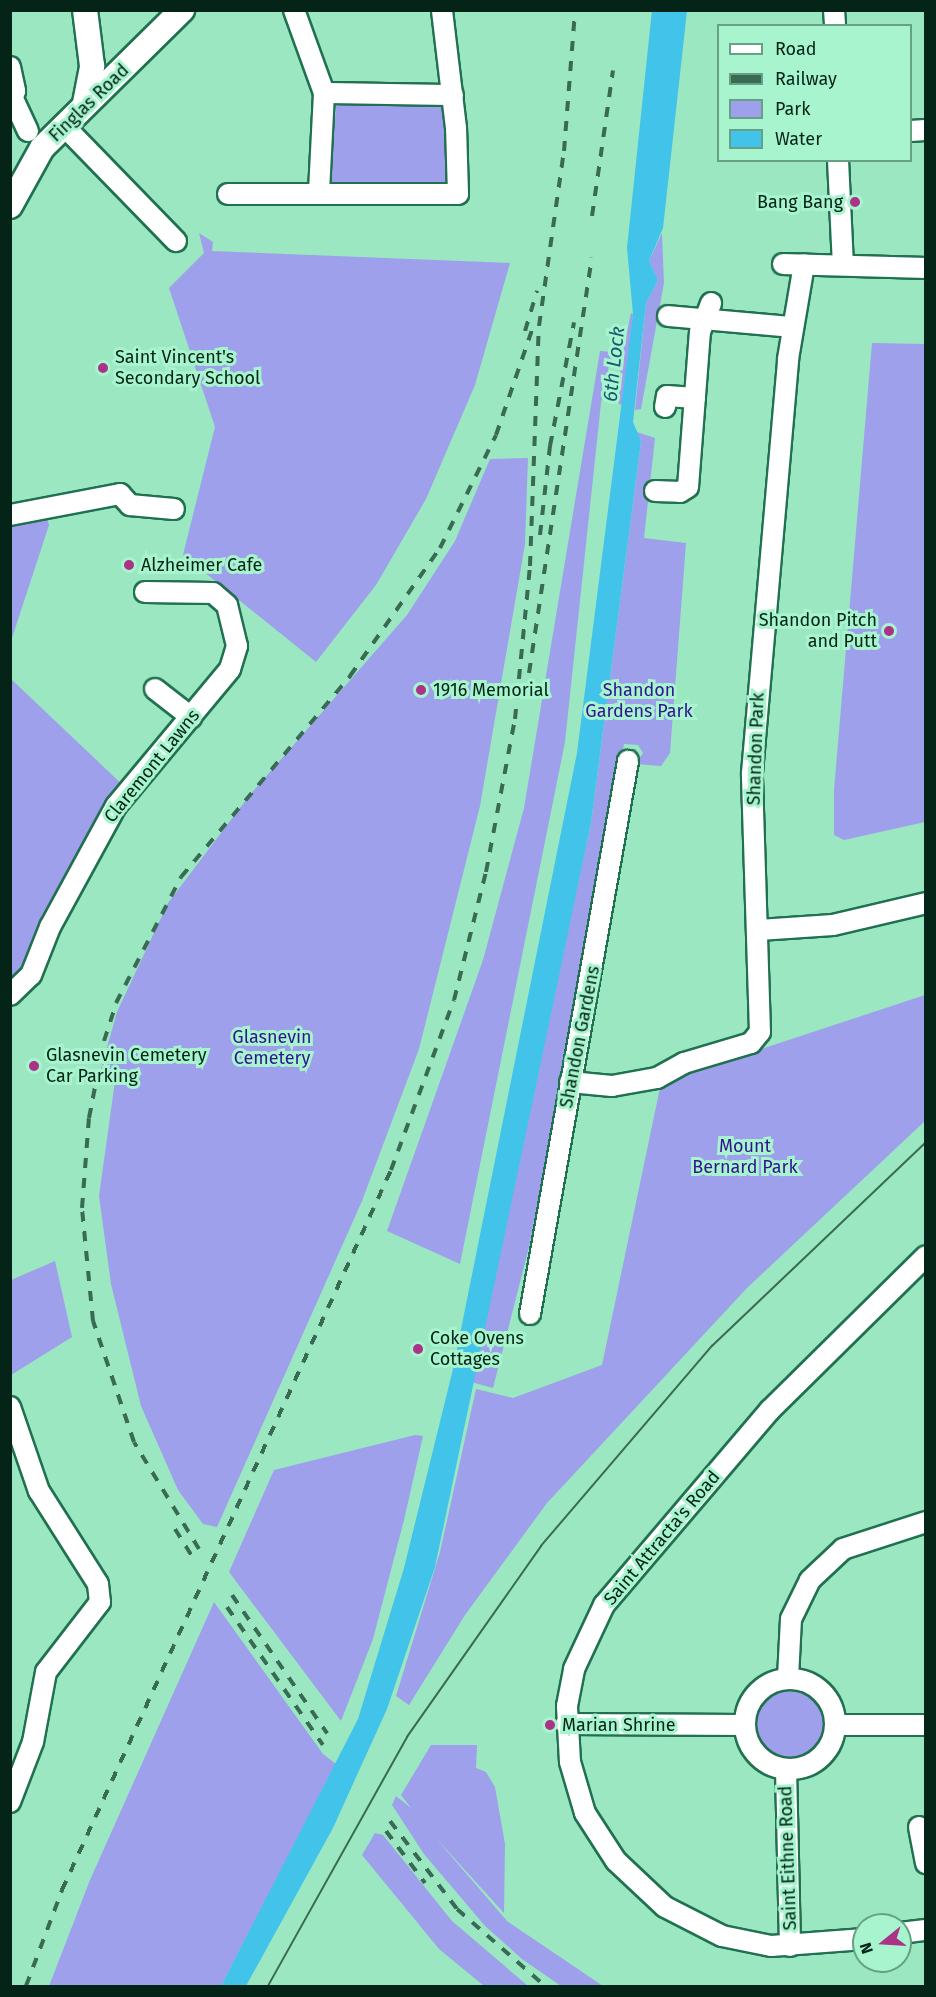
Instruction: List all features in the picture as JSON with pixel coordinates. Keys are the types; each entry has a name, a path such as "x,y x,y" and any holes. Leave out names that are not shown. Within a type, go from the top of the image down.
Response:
{"main road":[{"path":"85,10 92,66 85,103"},
{"name":"Finglas Road","path":"10,206 27,168 63,125 183,10"},
{"path":"89,36 111,58 133,60"}],"street":[{"path":"294,10 324,93 319,192"},
{"path":"228,194 319,192 458,194 453,95 442,10"},
{"path":"10,67 12,101 28,131"},
{"path":"324,93 453,95"},
{"path":"63,125 176,241"},
{"path":"838,162 843,265"},
{"path":"783,264 926,268"},
{"name":"Shandon Park","path":"570,1082 612,1086 657,1078 758,1039 759,930 752,773 792,327 804,264"},
{"path":"668,316 707,311 792,327"},
{"path":"655,491 688,487 695,398 707,311"},
{"path":"665,407 668,396 695,398"},
{"path":"10,515 120,494 130,505 174,509"},
{"name":"Claremont Lawns","path":"10,995 31,975 50,927 111,815 230,669 235,632 227,605 213,593 145,592"},
{"path":"155,689 191,717"},
{"name":"Shandon Gardens","path":"530,1314 570,1082 602,930 628,761"},
{"path":"759,930 833,925 926,903"},
{"name":"Saint Attracta's Road","path":"852,1940 790,1946 699,1927 640,1887 600,1841 585,1813 566,1724 574,1669 604,1605 770,1410 926,1256"},
{"path":"10,1407 39,1491 98,1584 100,1602 46,1672 33,1742 10,1802"},
{"path":"788,1678 791,1619 810,1580 853,1544 926,1522"},
{"path":"566,1724 743,1725 754,1696 788,1678"},
{"path":"788,1678 822,1692 836,1725 926,1725"},
{"name":"Saint Eithne Road","path":"743,1725 761,1759 786,1769 815,1762 826,1752 836,1725"},
{"name":"Saint Eithne Road","path":"786,1769 790,1946"},
{"path":"919,1827 926,1863"}],"green space":[{"path":"337,99 447,102 452,190 327,189"},
{"path":"199,233 213,242 212,251 510,263 475,385 426,499 376,585 316,662 183,555 215,427 169,288 204,253"},
{"path":"662,233 664,283 641,409 635,410 646,303 658,280 649,261"},
{"path":"631,313 633,314 623,405 618,404 622,356"},
{"name":"Shandon Pitch and Putt","path":"872,343 925,344 925,822 844,840 834,835 834,790"},
{"path":"600,351 612,352 601,403 565,742 460,1264 387,1231 483,960 524,808"},
{"name":"Shandon Gardens Park","path":"637,432 655,438 644,538 686,543 670,753 661,766 636,764 643,753 638,745 624,744 529,1247 493,1388 471,1382 591,823 641,441"},
{"name":"Glasnevin Cemetery","path":"528,458 525,544 480,806 419,1049 362,1201 217,1527 203,1524 178,1490 141,1406 111,1284 99,1196 115,1081 99,1076 117,1012 168,903 249,796 407,615 455,541 490,459"},
{"path":"46,514 49,525 11,641 11,521"},
{"path":"10,678 128,790 10,995"},
{"name":"Mount Bernard Park","path":"925,995 925,1121 747,1288 547,1503 465,1615 409,1705 396,1696 440,1552 476,1389 513,1398 602,1365 661,1083 700,1064 713,1065"},
{"path":"55,1261 72,1337 11,1375 11,1280"},
{"path":"415,1435 423,1436 404,1520 373,1639 341,1721 229,1572 274,1470"},
{"path":"214,1602 323,1754 336,1764 221,1986 49,1986 90,1880"},
{"path":"791,1688 812,1694 822,1704 828,1725 822,1746 812,1756 791,1762 770,1756 760,1746 754,1725 760,1704 770,1694"},
{"path":"431,1745 477,1745 476,1768 486,1772 495,1787 505,1844 504,1913 434,1836 507,1921 603,1986 561,1986 522,1959 485,1926 424,1854 392,1805 396,1796 411,1808 401,1795"},
{"path":"375,1833 383,1835 452,1921 528,1986 484,1986 439,1949 362,1855"}],"water":[{"path":"652,10 687,11 663,228 649,261 658,280 646,303 633,422 641,441 591,823 435,1567 387,1709 333,1828 246,1986 221,1986 358,1719 404,1568 453,1369 577,753 633,314 627,248"}],"tram line":[{"path":"268,1986 407,1737 541,1546 712,1346 926,1142"}],"railway":[{"path":"26,1986 62,1890 391,1170 454,1000 486,872 515,719 530,566 539,326 564,151 575,10"},
{"path":"592,216 613,71"},
{"path":"529,673 592,258"},
{"path":"525,331 537,291"},
{"path":"540,535 550,446 574,322"},
{"path":"199,1549 134,1442 93,1321 82,1208 89,1118 104,1041 116,1003 181,877 350,676 440,548 496,435 534,324"},
{"path":"175,1529 194,1559"},
{"path":"232,1595 327,1733"},
{"path":"227,1607 323,1745"},
{"path":"390,1821 457,1909 545,1986"},
{"path":"386,1831 425,1883"}],"place":[{"name":"Bang Bang","path":"855,202"},
{"name":"Saint Vincent's Secondary School","path":"103,368"},
{"name":"Alzheimer Cafe","path":"129,565"},
{"name":"Shandon Pitch and Putt","path":"889,631"},
{"name":"1916 Memorial","path":"421,690"},
{"name":"Glasnevin Cemetery Car Parking","path":"34,1066"},
{"name":"Coke Ovens Cottages","path":"418,1349"},
{"name":"Marian Shrine","path":"550,1725"}],"water label":[{"name":"6th Lock","path":"614,364"}]}
